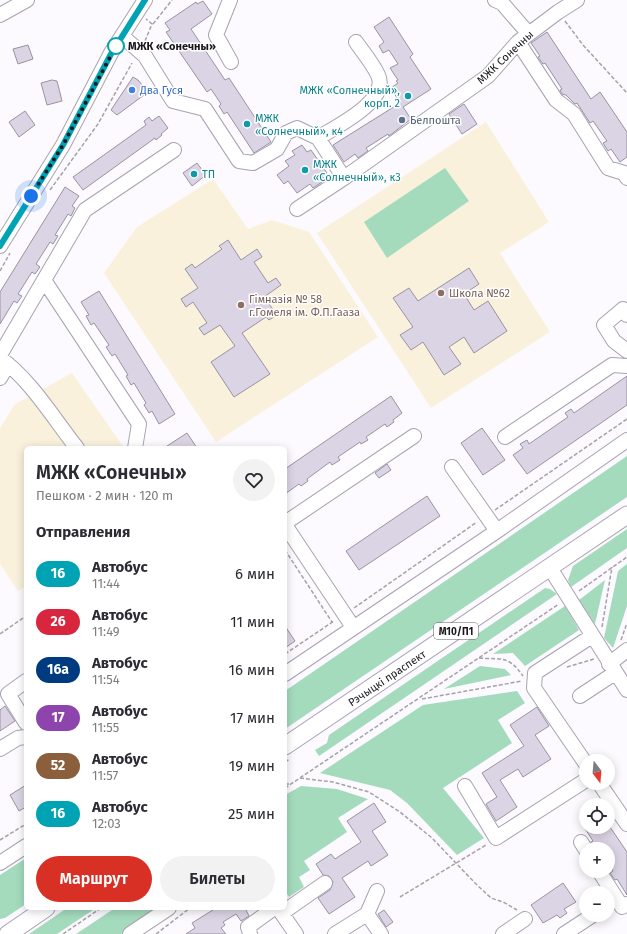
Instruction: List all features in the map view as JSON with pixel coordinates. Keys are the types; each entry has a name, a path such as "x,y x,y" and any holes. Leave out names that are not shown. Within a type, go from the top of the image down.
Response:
{"main road":[{"name":"Рэчыцкі праспект","path":"287,745 627,515"},
{"path":"8,934 43,910"}],"street":[{"path":"0,16 26,0"},
{"path":"6,248 122,36 145,0"},
{"path":"228,0 216,35 231,62"},
{"path":"495,0 502,3 523,38 556,100 574,114 608,168 624,173 627,178"},
{"name":"МЖК Сонечны","path":"297,209 344,178 488,76 523,38 577,0"},
{"path":"122,36 145,56 173,100 205,109 239,161 253,164 277,149 286,133 297,128 318,138 344,178"},
{"path":"318,138 368,105 377,93 380,85 378,76 356,42"},
{"path":"0,378 3,359 44,280 85,210 174,150"},
{"path":"44,280 139,424 135,446"},
{"path":"626,346 614,341 604,325 623,309 627,315"},
{"path":"3,359 30,388 74,446"},
{"path":"506,437 612,364 627,366"},
{"path":"287,523 414,436"},
{"path":"287,673 497,531 627,440"},
{"path":"452,467 497,531"},
{"path":"287,528 338,618 353,627"},
{"path":"550,568 609,664 627,690"},
{"path":"579,754 534,688 534,680 535,673 592,636"},
{"path":"580,696 609,664 627,650"},
{"path":"24,683 8,694 24,720"},
{"path":"0,749 18,738 24,737"},
{"path":"465,786 496,838 579,785"},
{"path":"604,790 627,824"},
{"path":"0,863 24,847"},
{"path":"603,878 617,903"},
{"path":"287,905 325,883"},
{"path":"335,934 367,914 377,891"},
{"path":"130,934 166,910"},
{"path":"250,934 248,927 278,910 296,934"},
{"path":"367,914 381,934"},
{"path":"503,934 525,919"},
{"path":"564,934 582,922"}],"path":[{"path":"152,24 172,0"},
{"path":"558,12 583,45 627,93"},
{"path":"49,192 98,124 132,63"},
{"path":"0,271 6,248"},
{"path":"287,653 627,419"},
{"path":"287,553 338,618"},
{"path":"287,787 420,699 627,557"},
{"path":"0,634 24,617"},
{"path":"420,699 526,681 513,663 507,660 479,658"},
{"path":"560,669 609,664"},
{"path":"300,778 332,782 369,792 405,816 432,838 474,884 491,898 503,902 519,912 525,919"},
{"path":"0,840 24,825"},
{"path":"400,897 457,864 496,838"},
{"path":"63,934 98,910"},
{"path":"156,934 187,910"}],"shaded area":[{"name":"Школа №62","path":"486,122 549,222 500,253 550,332 431,408 317,233"},
{"name":"Гімназія № 58 г.Гомеля ім. Ф.П.Гааза","path":"213,179 248,229 272,220 309,232 378,337 216,442 104,273 137,227"},
{"path":"72,373 123,446 24,446 24,587 18,591 0,564 0,428 15,404"}],"green space":[{"path":"445,168 469,201 387,258 364,222"},
{"path":"627,456 627,497 287,728 287,690"},
{"path":"627,529 627,548 571,587 568,580 573,566"},
{"path":"627,564 627,606 613,648 604,638 618,571"},
{"path":"605,580 595,624 579,600"},
{"path":"545,588 550,589 557,594 319,756 315,750 327,743 329,735"},
{"path":"565,606 579,630 525,666 513,653 493,654"},
{"path":"480,666 505,669 511,675 444,689"},
{"path":"517,691 525,703 498,720 512,743 443,788 484,838 457,855 407,803 390,790 320,773 423,705"},
{"path":"301,786 337,789 368,799 338,818 347,832 304,861 310,870 299,877 304,887 289,897 287,894 287,794"},
{"path":"24,859 24,905 5,918 0,919 0,875"},
{"path":"64,910 93,910 57,934 29,934"},
{"path":"112,910 157,910 121,934 76,934"}],"building":[{"path":"203,1 212,14 191,29 225,80 229,78 271,142 254,153 227,112 224,114 219,106 221,104 211,89 207,92 166,32 170,30 165,23 196,2 197,4"},
{"name":"МЖК «Солнечный», корп. 2","path":"389,17 413,54 410,57 431,89 403,107 411,119 389,136 388,134 366,148 368,151 358,158 355,154 344,162 333,145 400,103 391,88 398,83 396,81 398,80 390,68 398,64 389,50 383,53 379,46 384,42 374,27"},
{"path":"547,32 591,99 600,92 627,132 627,157 620,162 611,149 608,151 603,143 607,141 593,121 590,123 577,103 575,104 566,95 562,94 560,90 562,89 545,63 543,64 538,57 540,56 531,43"},
{"path":"28,45 33,59 18,64 13,49"},
{"path":"133,77 138,80 148,92 117,115 111,110"},
{"path":"52,80 57,81 62,101 47,105 41,83"},
{"path":"464,104 477,124 462,134 449,114"},
{"path":"25,111 35,125 19,137 9,122"},
{"path":"159,116 168,128 161,134 162,135 156,140 155,138 83,190 73,177 146,125 144,121 149,117 152,121"},
{"name":"МЖК «Солнечный», к3","path":"302,145 307,152 311,150 327,173 322,176 325,180 313,188 310,184 297,193 288,181 284,184 277,175 289,166 285,161 295,155 292,151"},
{"name":"ТП","path":"197,163 206,175 192,186 183,173"},
{"path":"65,187 79,196 72,206 75,208 71,216 68,214 55,235 58,236 53,244 50,242 36,264 40,267 35,274 32,272 18,294 22,296 17,303 14,301 0,324 0,292"},
{"path":"228,240 241,260 257,249 262,257 254,262 268,283 276,278 281,285 264,297 277,315 269,320 266,317 242,333 270,374 234,397 211,362 235,346 220,325 204,335 199,328 207,323 193,302 186,307 181,299 198,288 185,269 192,264 195,268 222,249 219,246"},
{"path":"469,268 479,284 464,294 474,310 488,301 507,331 474,353 464,337 449,347 461,364 444,375 423,342 411,350 400,335 413,327 393,298 409,288 418,301"},
{"path":"99,291 175,414 159,424 152,411 149,413 144,405 146,403 134,383 131,385 126,376 128,375 115,354 112,356 106,347 109,345 94,323 91,325 86,316 89,315 81,302"},
{"path":"627,376 627,405 527,474 513,455 523,448 520,444 527,440 529,444 568,417 565,413 571,409 574,413"},
{"path":"391,396 402,413 387,427 385,424 366,437 368,440 361,444 360,442 338,457 340,460 332,465 330,462 307,479 308,481 301,486 299,484 287,493 287,468"},
{"path":"482,428 505,460 483,475 461,443"},
{"path":"187,433 196,446 167,446"},
{"path":"387,464 391,470 379,478 375,473"},
{"path":"427,496 440,516 359,570 346,551"},
{"path":"287,629 295,641 287,647"},
{"path":"5,706 15,721 0,731 0,710"},
{"path":"537,707 549,726 535,735 551,759 523,777 518,769 500,780 517,807 496,821 486,804 497,797 482,773 524,746 510,725"},
{"path":"24,786 24,808 19,811 10,795"},
{"path":"374,803 386,822 372,831 388,855 371,866 368,861 342,878 355,897 329,914 318,898 330,890 333,882 329,876 323,875 316,864 331,854 335,859 361,842 347,821"},
{"path":"588,834 615,834 627,852 627,895 617,879 615,880 614,878 615,878 615,842 591,842 593,841"},
{"path":"563,883 576,902 564,909 567,913 560,918 557,915 543,923 531,905"},
{"path":"213,910 246,910 249,916 241,921 236,914 223,922 225,925 221,928 226,934 186,934 195,928 192,923"},
{"path":"384,910 393,922 386,927 378,914"}],"bus line":[{"name":"16","path":"0,246 63,145 111,54 145,0"}],"place":[{"name":"МЖК «Сонечны»","path":"116,46"},
{"name":"Два Гуся","path":"132,90"},
{"name":"МЖК «Солнечный», корп. 2","path":"408,96"},
{"name":"Белпошта","path":"402,120"},
{"name":"МЖК «Солнечный», к4","path":"247,124"},
{"name":"МЖК «Солнечный», к3","path":"305,170"},
{"name":"ТП","path":"194,174"},
{"name":"Школа №62","path":"441,293"},
{"name":"Гімназія № 58 г.Гомеля ім. Ф.П.Гааза","path":"241,305"}],"route":[{"path":"31,196 63,145 116,46"}]}
